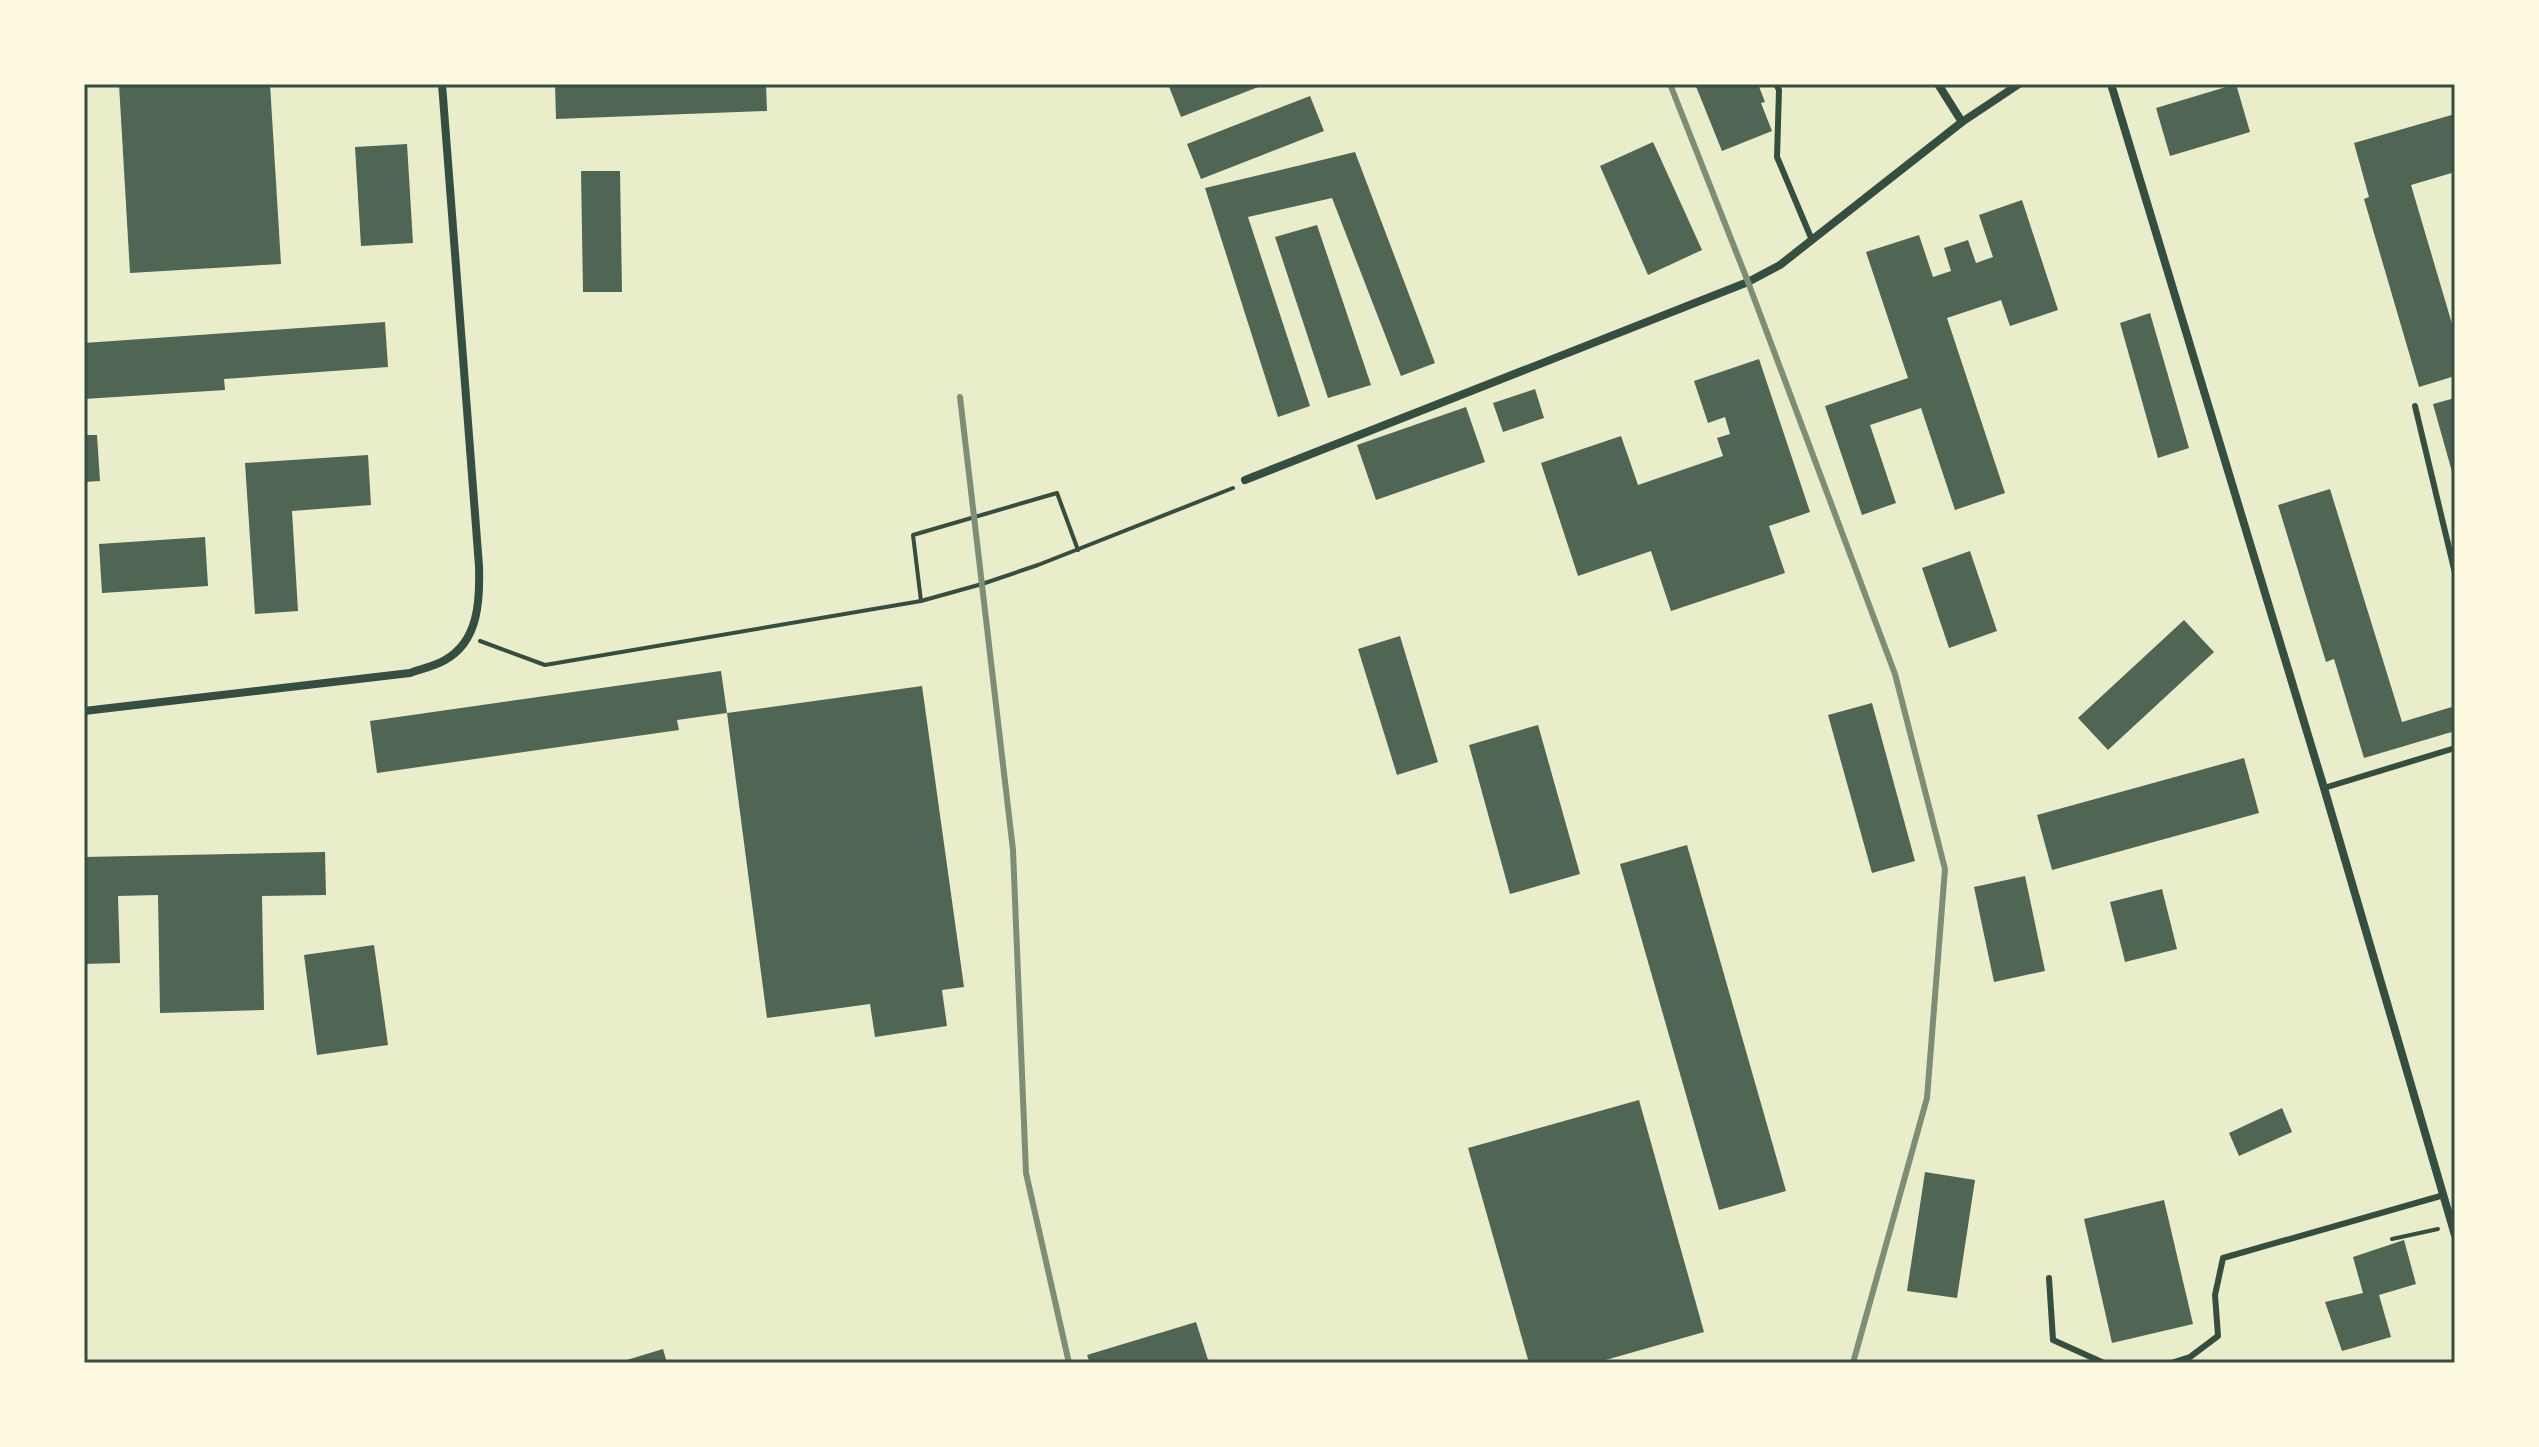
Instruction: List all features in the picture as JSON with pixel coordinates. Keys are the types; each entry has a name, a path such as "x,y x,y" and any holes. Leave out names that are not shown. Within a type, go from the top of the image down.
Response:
{"street":[{"path":"84,711 410,673 446,660 469,637 480,605 479,566 442,84"},
{"path":"1938,84 1962,122"},
{"path":"1245,480 1748,282 1780,265 1962,122 2019,84"},
{"path":"2111,84 2324,788 2455,1235"}],"lane":[{"path":"1776,84 1779,90 1777,157 1812,240"},
{"path":"2415,406 2455,573"},
{"path":"2324,788 2455,748"},
{"path":"2171,1363 2190,1357 2218,1336 2215,1295 2223,1258 2444,1195"},
{"path":"2049,1278 2053,1340 2104,1363"}],"path":[{"path":"469,637 545,665 921,601 982,584 1078,550 1229,492 1245,480"},
{"path":"921,601 913,535 1057,493 1078,550"},
{"path":"2392,1239 2452,1225"}],"building":[{"path":"119,84 270,84 281,264 130,273"},
{"path":"555,84 766,84 767,111 556,119"},
{"path":"1168,84 1266,84 1181,117"},
{"path":"1695,84 1758,84 1765,102 1761,103 1772,131 1722,151"},
{"path":"2236,84 2250,132 2170,156 2156,108"},
{"path":"1310,96 1324,131 1201,179 1187,144"},
{"path":"2455,114 2455,172 2411,185 2455,334 2455,376 2419,387 2364,199 2369,197 2354,143"},
{"path":"1653,142 1702,250 1648,275 1600,166"},
{"path":"407,144 413,243 361,246 355,147"},
{"path":"1355,152 1435,363 1401,376 1332,198 1248,217 1310,406 1278,417 1205,188"},
{"path":"581,171 620,171 622,292 583,292"},
{"path":"2022,200 2058,310 2010,326 2001,300 1947,318 2005,493 1955,510 1921,408 1870,425 1896,503 1862,515 1825,406 1908,378 1866,252 1919,235 1933,277 1951,271 1944,248 1968,240 1976,263 1993,257 1979,215"},
{"path":"1317,225 1371,385 1328,398 1275,237"},
{"path":"2150,313 2189,448 2158,458 2120,323"},
{"path":"385,322 388,367 224,379 225,390 84,399 84,343"},
{"path":"1759,359 1810,512 1769,526 1785,573 1671,611 1651,551 1578,576 1541,463 1621,436 1638,485 1723,456 1717,438 1730,434 1725,417 1708,423 1694,381"},
{"path":"1535,389 1544,418 1503,432 1493,403"},
{"path":"2455,398 2455,479 2454,479 2433,404"},
{"path":"1466,407 1485,462 1376,500 1357,445"},
{"path":"84,435 97,435 100,481 84,482"},
{"path":"368,455 371,505 292,511 298,611 255,614 245,463"},
{"path":"2330,489 2402,722 2455,706 2455,731 2364,758 2334,659 2326,662 2278,505"},
{"path":"205,537 208,586 102,593 99,544"},
{"path":"1970,551 1997,631 1949,648 1922,568"},
{"path":"2184,620 2214,652 2108,750 2078,718"},
{"path":"1400,636 1438,762 1397,775 1358,649"},
{"path":"721,671 727,713 677,720 679,730 377,773 370,721"},
{"path":"922,686 964,987 942,990 947,1026 875,1037 870,1004 767,1018 727,713"},
{"path":"1872,703 1915,861 1872,873 1828,715"},
{"path":"1538,725 1580,874 1510,894 1469,745"},
{"path":"2244,758 2259,813 2052,870 2037,815"},
{"path":"1687,845 1786,1191 1719,1210 1620,864"},
{"path":"325,852 326,895 262,896 264,1010 160,1013 158,895 118,896 120,963 84,964 84,857"},
{"path":"2025,876 2045,971 1994,982 1974,887"},
{"path":"2162,889 2177,949 2125,962 2110,902"},
{"path":"374,945 388,1045 317,1055 304,955"},
{"path":"1639,1100 1704,1332 1595,1363 1529,1363 1468,1148"},
{"path":"2282,1108 2292,1132 2239,1156 2229,1133"},
{"path":"1925,1172 1975,1180 1957,1298 1907,1291"},
{"path":"2164,1200 2193,1324 2112,1343 2084,1219"},
{"path":"2404,1240 2416,1284 2379,1295 2391,1337 2342,1351 2325,1302 2363,1293 2353,1257"},
{"path":"1196,1322 1209,1363 1090,1363 1087,1355"},
{"path":"663,1349 667,1363 620,1362"}],"railway":[{"path":"1670,84 1895,674 1945,869 1927,1098 1853,1363"},
{"path":"960,397 1013,850 1026,1173 1069,1363"}]}
